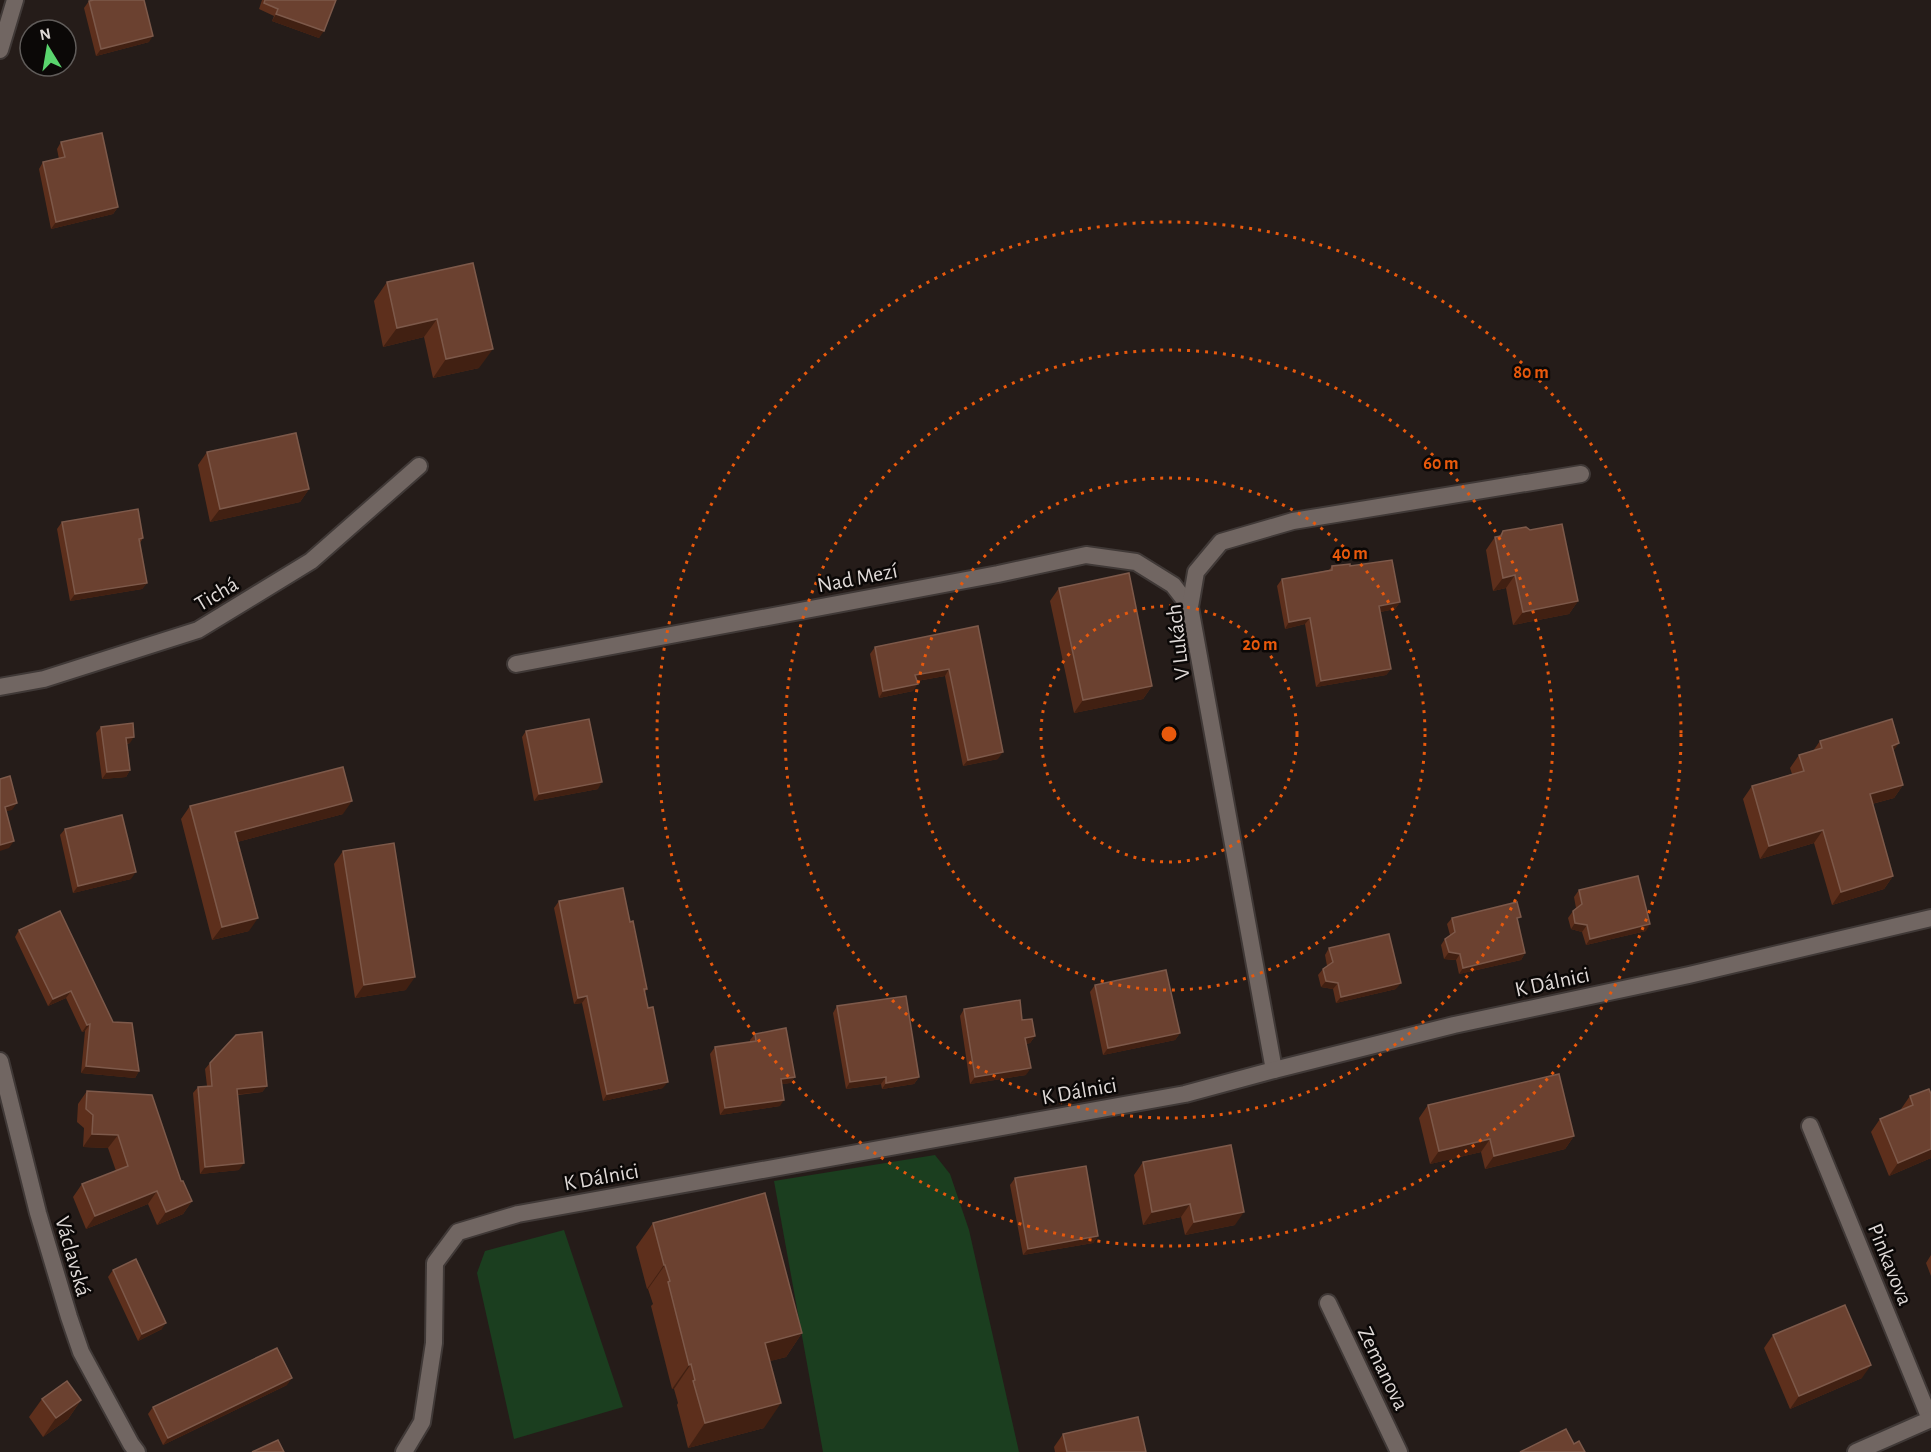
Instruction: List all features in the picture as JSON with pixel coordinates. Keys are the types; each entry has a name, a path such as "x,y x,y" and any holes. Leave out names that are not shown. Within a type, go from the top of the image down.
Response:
{"street":[{"path":"0,50 15,0"},
{"name":"Tichá","path":"0,687 44,680 198,630 311,561 419,466"},
{"name":"V Lukách","path":"1274,1070 1190,608 1196,572 1221,542 1293,522 1581,474"},
{"name":"Nad Mezí","path":"516,664 986,576 1086,555 1136,562 1173,585 1190,608"},
{"name":"K Dálnici","path":"404,1452 422,1422 434,1342 435,1263 458,1232 518,1214 1185,1094 1454,1025 1689,975 1931,918"},
{"name":"Václavská","path":"0,1061 38,1213 81,1352 137,1452"},
{"name":"Pinkavova","path":"1810,1126 1930,1419"},
{"name":"Zemanova","path":"1328,1304 1400,1452"},
{"path":"1856,1452 1930,1419"}],"green space":[{"path":"935,1155 950,1174 969,1230 1019,1452 823,1452 774,1181"},
{"path":"564,1230 623,1407 514,1439 477,1273 485,1251"}],"building":[{"path":"144,0 153,36 101,49 89,1"},
{"path":"265,0 336,0 324,31 276,14 278,9 264,3"},
{"path":"102,133 118,207 56,222 43,162 65,157 61,142"},
{"path":"473,263 493,349 446,359 437,319 397,328 387,282"},
{"path":"296,433 309,489 220,509 207,452"},
{"path":"138,509 143,538 139,539 147,583 75,594 62,522"},
{"path":"1562,524 1578,601 1523,612 1515,575 1503,578 1495,537 1501,536 1503,531 1526,527 1530,530"},
{"path":"1392,560 1400,602 1379,606 1391,669 1321,681 1310,618 1289,622 1282,579 1332,570 1332,566"},
{"path":"1129,573 1152,686 1083,700 1059,588"},
{"path":"978,626 1003,752 968,760 949,669 915,675 918,684 883,691 875,647"},
{"path":"589,719 602,782 539,794 526,731"},
{"path":"1892,719 1899,743 1892,746 1903,785 1870,794 1893,876 1841,892 1823,830 1769,846 1752,786 1804,771 1799,755 1822,748 1820,741"},
{"path":"133,723 134,737 126,738 130,770 107,772 101,727"},
{"path":"343,767 352,801 235,832 258,918 222,927 190,806"},
{"path":"10,776 17,803 5,807 14,841 0,845 0,779"},
{"path":"122,815 136,872 78,886 65,829"},
{"path":"394,843 415,977 364,985 343,851"},
{"path":"1638,876 1650,924 1590,939 1587,925 1575,923 1573,911 1582,904 1579,890"},
{"path":"623,888 630,922 633,921 647,989 644,989 648,1008 653,1007 668,1082 607,1094 587,996 578,998 559,901"},
{"path":"1517,902 1521,917 1517,918 1525,953 1463,968 1460,954 1449,952 1445,939 1455,932 1452,918"},
{"path":"60,911 113,1022 132,1023 139,1071 86,1066 90,1024 87,1025 71,991 53,999 19,930"},
{"path":"1389,934 1401,983 1341,997 1338,983 1326,981 1323,969 1333,962 1329,948"},
{"path":"1166,970 1180,1033 1108,1048 1095,985"},
{"path":"906,996 919,1077 886,1083 886,1077 850,1082 837,1006"},
{"path":"1020,1000 1022,1020 1032,1019 1035,1036 1025,1038 1031,1068 975,1077 964,1009"},
{"path":"786,1028 795,1077 781,1079 784,1100 725,1108 715,1047 756,1041 755,1034"},
{"path":"262,1032 267,1086 237,1089 244,1163 205,1167 198,1087 212,1086 210,1063 236,1035"},
{"path":"1559,1074 1574,1136 1494,1156 1490,1139 1439,1151 1428,1105"},
{"path":"1929,1089 1931,1094 1931,1149 1898,1163 1880,1119 1913,1105 1910,1096"},
{"path":"87,1091 152,1095 181,1181 192,1201 166,1212 157,1191 95,1216 82,1184 128,1166 118,1135 92,1134 93,1115 86,1109"},
{"path":"1231,1145 1244,1212 1194,1222 1190,1204 1152,1212 1143,1162"},
{"path":"1086,1166 1098,1236 1028,1249 1015,1178"},
{"path":"765,1193 802,1333 765,1343 781,1403 705,1423 668,1282 670,1281 653,1223"},
{"path":"136,1259 166,1323 142,1334 113,1270"},
{"path":"1845,1305 1871,1365 1799,1396 1773,1335"},
{"path":"277,1348 292,1378 168,1438 153,1407"},
{"path":"67,1381 81,1400 56,1418 42,1399"},
{"path":"1138,1417 1146,1452 1067,1452 1063,1434"},
{"path":"1566,1429 1574,1444 1579,1441 1585,1452 1520,1452"},
{"path":"278,1440 284,1452 252,1452"}]}
